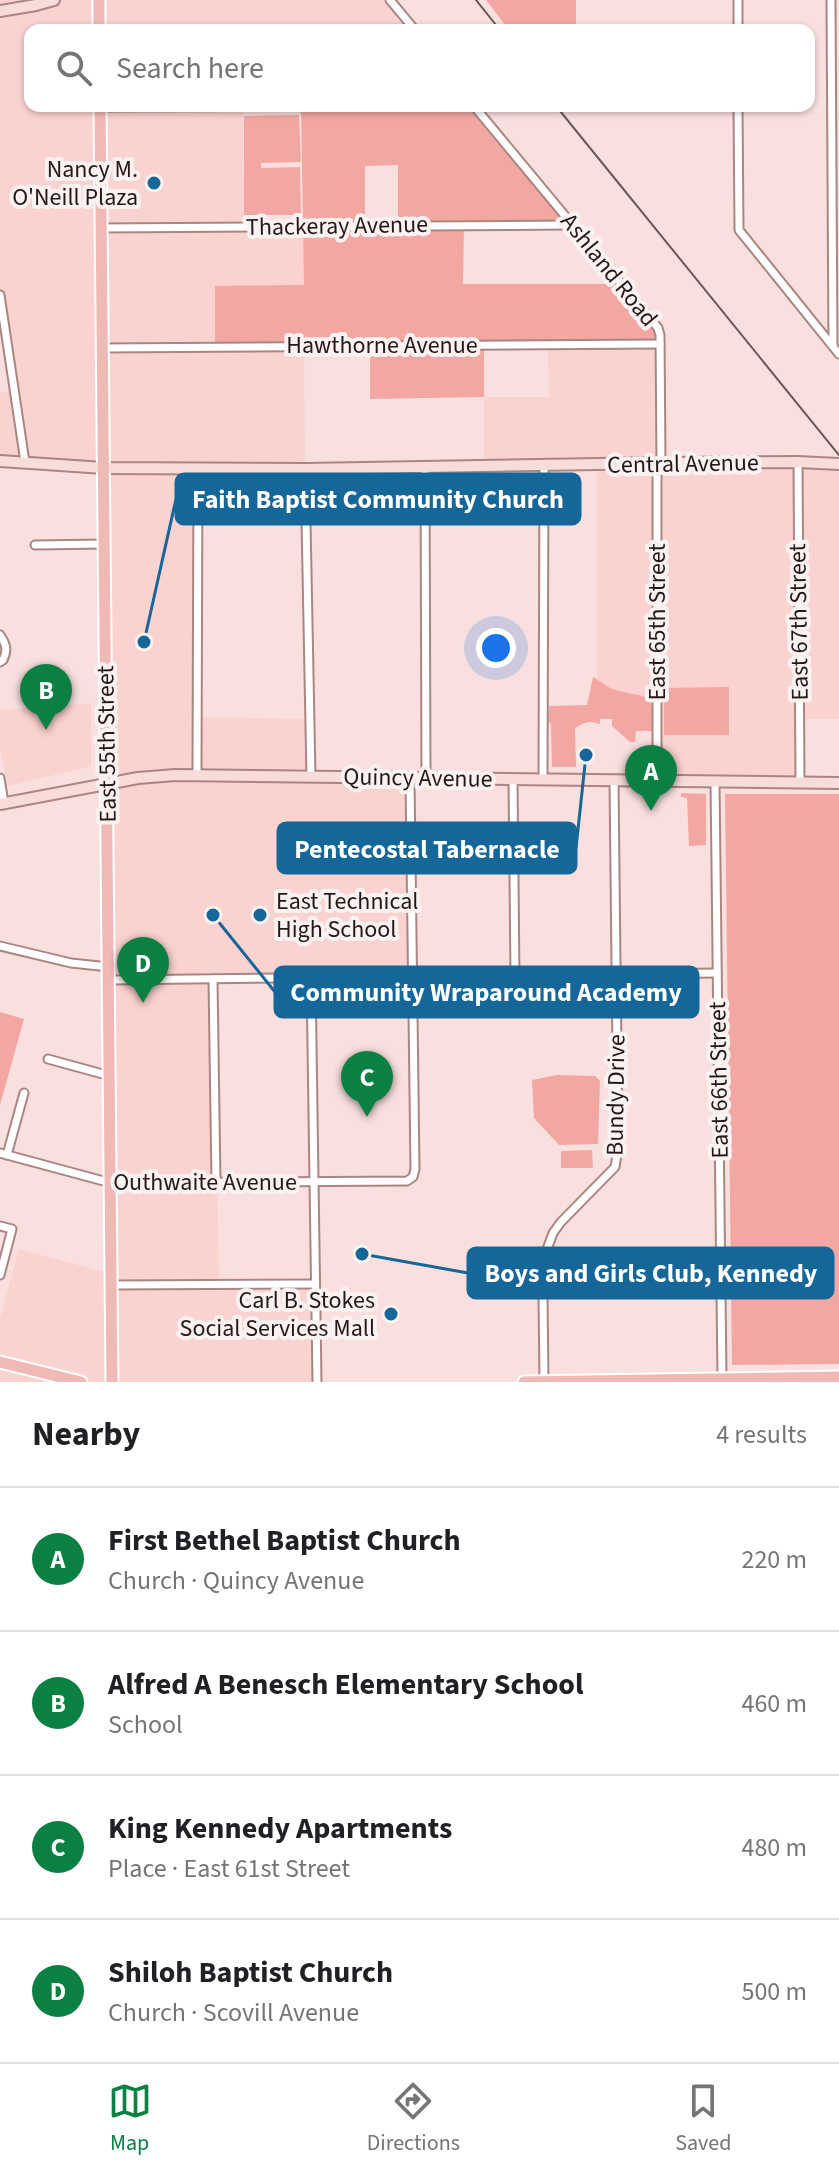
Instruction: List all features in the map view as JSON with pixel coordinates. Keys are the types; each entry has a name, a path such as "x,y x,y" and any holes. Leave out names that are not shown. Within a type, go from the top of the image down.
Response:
{"main road":[{"path":"99,0 99,24"},
{"name":"East 55th Street","path":"100,112 112,1382"},
{"path":"0,1362 81,1382"},
{"path":"524,1382 834,1379"}],"street":[{"path":"0,11 54,0"},
{"path":"390,0 410,24"},
{"path":"738,0 738,24"},
{"path":"831,0 833,346"},
{"name":"Ashland Road","path":"479,112 658,328 659,463"},
{"path":"738,112 739,230 839,354"},
{"name":"Thackeray Avenue","path":"101,228 572,225"},
{"path":"0,295 25,462"},
{"name":"Hawthorne Avenue","path":"103,348 660,344"},
{"name":"Central Avenue","path":"0,461 104,468 305,469 659,463 839,464"},
{"name":"East 67th Street","path":"798,462 800,782"},
{"name":"East 65th Street","path":"657,781 659,463"},
{"path":"543,779 544,467"},
{"path":"197,775 198,468"},
{"path":"425,468 426,779"},
{"path":"305,469 311,777"},
{"path":"35,545 105,544"},
{"path":"0,635 5,641 6,652 0,662"},
{"name":"Quincy Avenue","path":"2,804 157,775 839,783"},
{"path":"0,778 2,804"},
{"path":"410,779 413,978"},
{"path":"513,779 515,976"},
{"name":"Bundy Drive","path":"544,1382 546,1252 561,1222 615,1167 618,1149 614,780"},
{"name":"East 66th Street","path":"715,781 722,1378"},
{"path":"0,946 109,973 213,979 717,973"},
{"path":"311,978 317,1382"},
{"name":"Outhwaite Avenue","path":"4,1154 111,1183 407,1181 413,1177 415,1156 413,978"},
{"path":"213,979 216,1183"},
{"path":"48,1059 110,1076"},
{"path":"4,1154 24,1093"},
{"path":"0,1226 12,1229 0,1275"},
{"path":"112,1285 315,1284"}],"shaded area":[{"path":"0,0 390,0 410,24 24,24 24,112 243,112 244,226 304,226 305,286 215,286 304,345 305,469 198,468 198,717 310,719 311,777 410,779 413,978 214,979 219,1284 315,1284 317,1382 0,1382 0,1318 19,1249 111,1274 104,468 0,461 0,393 13,391 0,295"},
{"path":"486,0 576,0 576,24 504,24"},
{"path":"301,112 479,112 572,225 464,225 463,284 622,284 658,328 660,344 484,345 484,397 370,399 370,345 215,346 215,286 304,285","holes":["398,165 398,225 365,225 365,166"]},
{"path":"299,115 301,162 261,163 261,168 300,167 301,215 244,215 244,116"},
{"path":"548,344 660,344 662,463 839,464 839,719 800,719 800,782 657,781 657,712 597,712 597,466 484,467 484,397 549,397"},
{"path":"593,677 613,689 648,698 652,708 653,731 636,731 635,742 630,742 612,726 612,719 600,719 600,724 584,723 575,728 576,767 552,767 549,706 587,705"},
{"path":"729,687 729,735 664,735 664,688"},
{"path":"91,703 91,766 8,786 0,750 0,710"},
{"path":"681,793 706,794 706,845 689,846 687,798 681,797"},
{"path":"725,794 839,794 839,1364 732,1365"},
{"path":"0,1012 24,1019 0,1105"},
{"path":"557,1075 595,1076 600,1081 598,1144 559,1145 534,1118 532,1080"},
{"path":"592,1150 593,1168 561,1168 561,1151"}],"railway":[{"path":"476,0 495,24"},
{"path":"561,112 839,455"}],"place":[{"name":"Nancy M. O'Neill Plaza","path":"154,183"},
{"name":"Faith Baptist Community Church","path":"144,642"},
{"name":"Alfred A Benesch Elementary School","path":"46,730"},
{"name":"Pentecostal Tabernacle","path":"586,755"},
{"name":"First Bethel Baptist Church","path":"651,811"},
{"name":"Community Wraparound Academy","path":"213,915"},
{"name":"East Technical High School","path":"260,915"},
{"name":"Shiloh Baptist Church","path":"143,1003"},
{"name":"King Kennedy Apartments","path":"367,1117"},
{"name":"Boys and Girls Club, Kennedy","path":"362,1254"},
{"name":"Carl B. Stokes Social Services Mall","path":"391,1314"}]}
